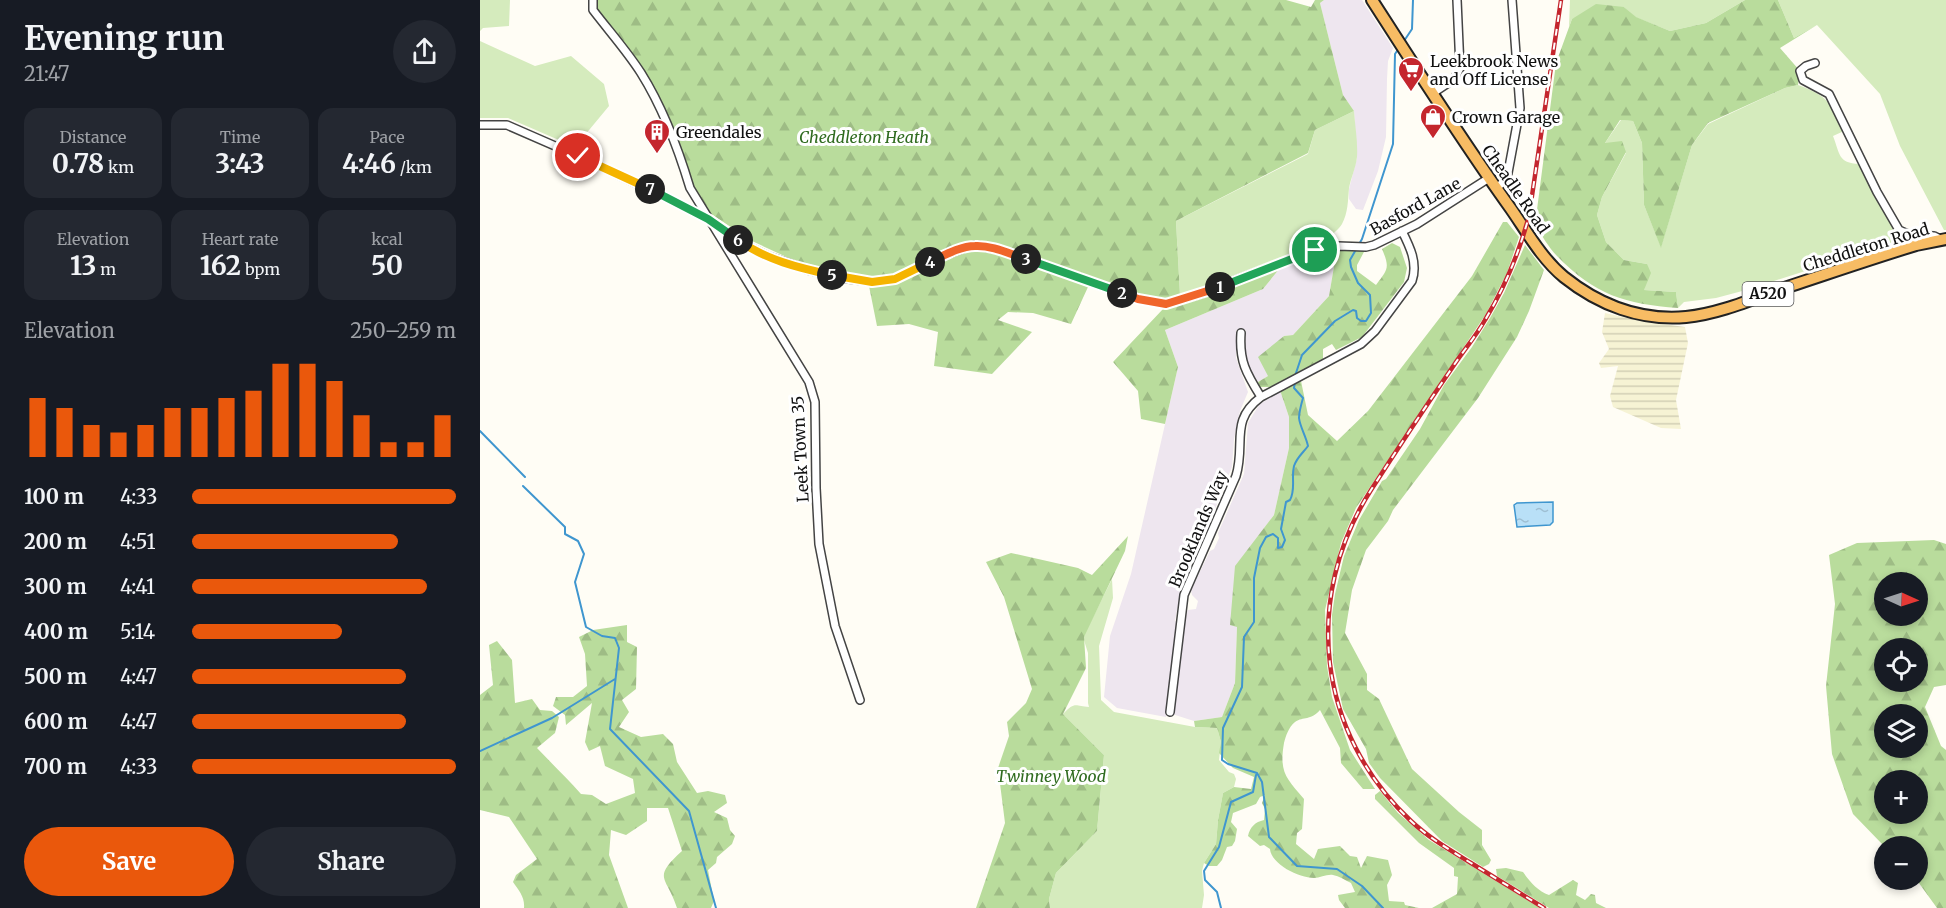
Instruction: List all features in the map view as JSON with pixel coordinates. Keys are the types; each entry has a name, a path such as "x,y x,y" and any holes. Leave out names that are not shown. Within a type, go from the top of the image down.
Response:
{"highway":[{"name":"Cheadle Road","path":"1372,0 1496,189 1561,275 1588,294"},
{"name":"Cheddleton Road","path":"1588,294 1626,312 1668,318 1688,317 1722,309 1916,244 1944,239"}],"street":[{"name":"Leek Town 35","path":"593,0 593,10 643,75 667,122 690,188 813,392 819,544 835,626 860,700"},
{"path":"1432,93 1454,79 1460,68 1457,0"},
{"path":"1496,189 1507,178 1520,108 1512,0"},
{"path":"1815,63 1800,71 1803,80 1829,94 1877,192 1899,230 1910,235 1934,236 1944,239"},
{"name":"Basford Lane","path":"480,125 507,125 666,197 708,219 746,245 786,264 872,282 895,279 940,257 976,245 1000,250 1138,299 1166,304 1211,290 1315,250 1338,246 1374,245 1448,205 1489,178"},
{"name":"Brooklands Way","path":"1170,712 1184,595 1236,476 1240,463 1240,425 1243,416 1251,404 1261,397 1368,339 1412,281 1415,266 1409,244 1402,231"},
{"path":"1241,333 1242,363 1261,397"}],"shaded area":[{"path":"1324,0 1362,0 1393,48 1388,61 1386,137 1378,171 1363,210 1356,209 1349,199 1349,189 1357,158 1354,111 1343,95 1320,3"},
{"path":"1337,249 1329,296 1293,335 1284,336 1275,345 1268,376 1258,382 1250,370 1245,352 1246,330 1236,330 1236,358 1248,392 1240,411 1234,439 1232,467 1205,534 1183,578 1175,621 1178,622 1177,635 1166,717 1117,708 1104,697 1110,636 1131,574 1178,367 1165,330 1263,289 1280,268 1318,253"},
{"path":"1605,313 1685,327 1688,343 1676,400 1681,429 1661,428 1613,407 1610,396 1618,366 1601,368 1599,363 1609,349 1602,332"},
{"path":"1280,390 1289,417 1289,448 1274,515 1235,567 1237,627 1235,683 1222,717 1194,721 1172,714 1183,617 1188,610 1196,609 1198,601 1192,595 1191,590 1210,551 1214,549 1219,538 1218,533 1244,474 1248,423 1259,405"}],"green space":[{"path":"480,0 510,0 509,26 483,28 480,31"},
{"name":"Cheddleton Heath","path":"597,0 1286,0 1311,7 1315,0 1324,0 1320,3 1343,95 1354,111 1315,130 1308,153 1176,221 1180,295 1165,299 1135,295 1001,246 978,242 964,243 894,275 874,277 847,274 793,260 752,241 711,214 693,187 671,124 644,71 596,8"},
{"path":"1570,0 1745,0 1706,23 1670,31 1635,17 1624,7 1572,19 1569,27"},
{"path":"1745,0 1778,0 1794,38 1817,25 1780,48 1800,71 1798,85 1785,88 1708,123 1692,145 1661,248 1644,205 1642,143 1633,121 1620,120 1605,143 1622,141 1626,152 1602,197 1597,215 1606,242 1624,260 1647,264 1651,273 1644,290 1676,292 1678,308 1642,304 1598,289 1557,256 1535,225 1556,63 1572,19 1596,4 1624,7 1636,17 1670,31 1706,23"},
{"path":"1778,0 1946,0 1946,230 1900,146 1880,94 1817,25 1794,38"},
{"path":"480,41 535,66 571,56 604,84 609,106 575,147 508,118 480,118"},
{"path":"1798,85 1822,97 1831,107 1844,131 1833,136 1839,153 1847,162 1859,164 1902,240 1746,290 1716,298 1684,302 1678,308 1676,292 1644,290 1647,264 1624,260 1606,242 1597,215 1602,197 1626,153 1605,143 1621,120 1633,121 1642,143 1644,205 1661,247 1692,145 1708,124 1785,88"},
{"path":"1354,111 1357,140 1356,165 1349,188 1344,220 1332,235 1293,256 1268,266 1180,295 1176,221 1308,154 1315,130"},
{"path":"1503,222 1507,222 1519,237 1507,273 1486,314 1356,508 1341,543 1325,610 1327,666 1332,697 1350,750 1375,789 1363,789 1341,763 1340,748 1320,710 1313,716 1295,722 1289,729 1284,743 1282,761 1285,774 1304,799 1302,829 1297,833 1296,844 1314,859 1318,849 1340,846 1350,856 1357,857 1361,868 1367,856 1388,860 1392,875 1387,885 1389,901 1404,902 1405,905 1419,908 1345,908 1338,895 1355,892 1351,883 1333,875 1308,877 1294,873 1280,865 1270,849 1264,845 1260,846 1248,836 1253,825 1264,820 1265,809 1262,803 1265,795 1260,797 1256,804 1233,813 1231,822 1237,829 1235,841 1232,846 1227,847 1217,866 1209,866 1204,863 1216,844 1223,793 1234,787 1251,789 1254,777 1233,768 1219,753 1221,742 1217,728 1195,727 1194,721 1222,717 1235,683 1237,627 1230,625 1235,566 1274,515 1289,448 1289,417 1280,390 1301,381 1308,415 1337,441 1368,411 1472,276"},
{"path":"1392,243 1400,247 1407,268 1404,282 1362,337 1336,350 1332,344 1323,349 1323,359 1270,387 1258,387 1258,382 1268,376 1258,357 1284,336 1293,335 1329,296 1337,249 1365,250 1357,265 1357,271 1376,285 1387,265 1382,249"},
{"path":"1525,245 1544,270 1517,337 1478,398 1393,510 1388,521 1366,550 1352,590 1345,633 1367,674 1367,690 1379,699 1412,769 1482,830 1482,845 1491,860 1483,867 1442,841 1380,778 1369,763 1366,749 1343,709 1333,662 1332,615 1344,556 1359,520 1382,481 1386,479 1420,429 1444,385 1490,318 1504,293"},
{"path":"977,249 999,254 1088,287 1071,324 1033,313 1008,312 998,320 1032,332 992,374 934,366 938,332 909,324 877,326 869,286 890,284 964,251"},
{"path":"1280,268 1263,289 1165,330 1178,367 1165,424 1141,419 1138,391 1113,362 1163,309"},
{"name":"Twinney Wood","path":"1128,536 1125,551 1084,637 1086,668 1063,714 1104,755 1097,831 1056,873 1049,899 1050,908 976,908 1005,823 998,768 1009,736 1007,722 1026,703 1032,689 1004,597 986,562 1011,553 1078,568 1092,575"},
{"path":"1934,540 1946,544 1946,685 1934,687 1926,704 1874,704 1874,758 1928,758 1928,714 1941,746 1946,750 1946,908 1937,908 1924,890 1928,890 1928,836 1874,836 1853,814 1832,754 1826,686 1835,604 1829,555 1857,543"},
{"path":"1112,579 1113,598 1099,646 1101,700 1114,712 1195,727 1217,728 1221,742 1219,760 1229,772 1234,774 1236,779 1234,787 1223,793 1216,844 1204,863 1202,908 1050,908 1049,899 1056,873 1097,831 1104,755 1063,714 1073,706 1089,707 1088,653 1083,637"},
{"path":"627,625 627,642 637,647 636,689 622,700 629,712 619,727 641,737 663,734 673,744 677,762 697,793 708,791 725,795 727,803 714,812 727,818 730,830 735,836 732,844 717,857 716,863 708,870 714,901 711,908 677,908 664,873 672,860 682,851 668,808 647,808 647,821 626,835 611,830 609,855 628,908 524,908 523,897 513,882 516,875 537,859 509,817 480,810 480,695 493,685 489,645 497,641 512,660 515,703 532,699 540,710 552,711 559,717 555,733 537,748 581,794 592,795 606,804 635,793 633,779 605,766 600,746 589,751 585,742 592,703 566,725 565,715 553,706 556,697 573,697 587,686 585,654 579,637 593,630"},
{"path":"1380,791 1398,813 1429,840 1540,908 1432,908 1457,894 1458,877 1454,876 1454,868 1419,843 1375,799 1375,795"},
{"path":"1506,868 1523,872 1535,886 1549,895 1573,880 1578,883 1576,895 1585,900 1591,894 1595,895 1596,903 1606,908 1549,908 1497,876 1496,869"}],"water":[{"path":"1553,502 1553,522 1550,525 1517,527 1514,505"}],"waterway":[{"path":"1404,41 1412,29 1413,0"},
{"path":"1295,376 1302,355 1335,321 1353,310 1356,311 1357,318 1361,321 1366,321 1371,313 1370,295 1358,283 1350,260 1362,239 1393,144 1395,54 1399,48"},
{"path":"1295,382 1294,388 1303,398 1299,418 1308,446 1294,466 1293,492 1290,500 1286,502 1281,529 1285,540 1282,547 1278,548 1278,538 1273,534 1266,537 1260,548 1254,578 1254,622 1244,637 1242,687 1223,728 1222,760 1257,773 1262,782 1269,837 1297,866 1337,869 1362,886 1383,908"},
{"path":"480,431 525,477"},
{"path":"523,486 565,527 565,534 578,541 584,554 575,582 586,627 602,636 615,638 619,648 610,729 689,811 716,908"},
{"path":"480,751 552,718 615,679"},
{"path":"1221,908 1217,892 1205,880 1204,871 1219,847 1231,802 1253,792 1256,775"}],"railway":[{"path":"1544,908 1425,833 1379,786 1355,747 1339,706 1330,663 1329,619 1335,575 1349,532 1371,490 1481,326 1499,295 1521,243 1529,216 1561,0"}],"place":[{"name":"Leekbrook News and Off License","path":"1411,93"},
{"name":"Crown Garage","path":"1433,140"},
{"name":"Greendales","path":"657,155"}],"route":[{"path":"578,156 666,197 708,219 746,245 786,264 872,282 895,279 940,257 976,245 1000,250 1138,299 1166,304 1200,294 1315,250"}]}
